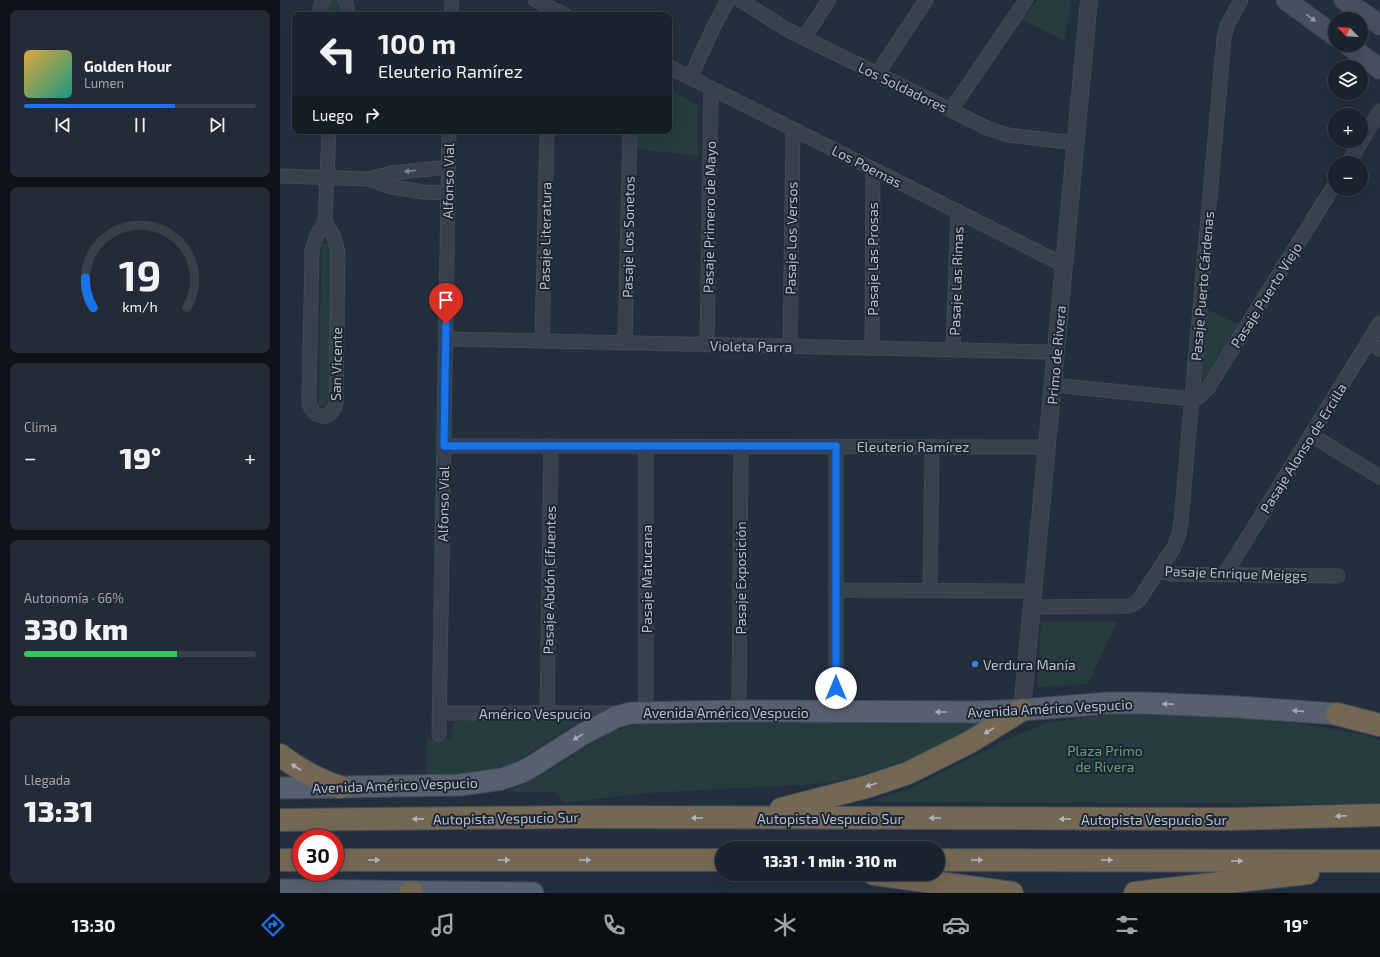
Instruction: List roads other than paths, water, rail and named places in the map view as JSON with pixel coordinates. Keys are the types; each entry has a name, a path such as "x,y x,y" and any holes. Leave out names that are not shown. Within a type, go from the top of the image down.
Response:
{"highway":[{"path":"736,818 792,807 866,787 901,775 970,742 1022,710"},
{"path":"1337,714 1380,725"},
{"path":"280,755 310,775 340,788"},
{"name":"Autopista Vespucio Sur","path":"280,820 569,817 1230,819 1380,815"},
{"path":"280,860 292,860"},
{"path":"344,860 715,860"},
{"path":"945,860 1380,861"},
{"path":"1135,893 1380,864"},
{"path":"925,881 1012,893"}],"main road":[{"path":"1286,0 1328,31"},
{"path":"1344,0 1380,25"},
{"path":"1357,52 1380,69"},
{"name":"Avenida Américo Vespucio","path":"280,788 460,785 502,779 522,772 583,734 616,717 638,712 976,712 1109,703 1143,703 1238,707 1337,714 1380,719"},
{"path":"280,890 531,893"}],"street":[{"path":"320,12 323,0"},
{"path":"345,0 347,12"},
{"path":"451,12 452,0"},
{"path":"535,0 550,11"},
{"path":"690,78 728,0"},
{"name":"Los Soldadores","path":"740,0 770,20 804,38 987,128 1008,135 1076,143"},
{"path":"804,38 829,0"},
{"path":"877,74 926,0"},
{"path":"951,110 1026,0"},
{"name":"Primo de Rivera","path":"1022,710 1089,0"},
{"name":"Pasaje Puerto Cárdenas","path":"1158,570 1174,547 1180,527 1224,38 1227,26 1241,0"},
{"name":"Los Poemas","path":"672,69 1064,265"},
{"name":"Pasaje Primero de Mayo","path":"707,345 712,88"},
{"path":"1352,156 1380,111"},
{"name":"Pasaje Los Versos","path":"790,346 793,129"},
{"name":"San Vicente","path":"325,222 334,237 338,252 336,404 332,412 327,416 322,417 314,413 309,403 312,250 317,235 325,222 329,134"},
{"name":"Alfonso Vial","path":"439,734 449,134"},
{"name":"Pasaje Literatura","path":"542,341 547,134"},
{"name":"Pasaje Los Sonetos","path":"625,343 630,134"},
{"path":"280,176 368,179 392,173 448,166"},
{"name":"Pasaje Las Prosas","path":"872,348 873,169"},
{"path":"368,179 391,187 424,192 448,193"},
{"name":"Pasaje Puerto Viejo","path":"1192,399 1199,397 1208,388 1328,195"},
{"name":"Pasaje Las Rimas","path":"953,350 958,212"},
{"name":"Pasaje Alonso de Ercilla","path":"1225,574 1380,323"},
{"name":"Violeta Parra","path":"446,339 1056,352"},
{"path":"1368,342 1380,349"},
{"path":"1053,385 1192,399"},
{"path":"1311,435 1380,477"},
{"name":"Eleuterio Ramírez","path":"444,446 1047,447"},
{"name":"Pasaje Abdón Cifuentes","path":"547,714 551,446"},
{"name":"Pasaje Matucana","path":"638,712 646,446"},
{"name":"Pasaje Exposición","path":"739,711 741,446"},
{"path":"834,712 836,688 836,446"},
{"path":"930,590 932,446"},
{"name":"Pasaje Enrique Meiggs","path":"1031,606 1128,606 1139,600 1158,570 1171,574 1338,576"},
{"path":"836,590 1033,591"},
{"name":"Américo Vespucio","path":"439,713 547,714 638,712"}],"place":[{"name":"Verdura Manía","path":"975,664"}],"park label":[{"name":"Plaza Primo de Rivera","path":"1105,758"}]}
